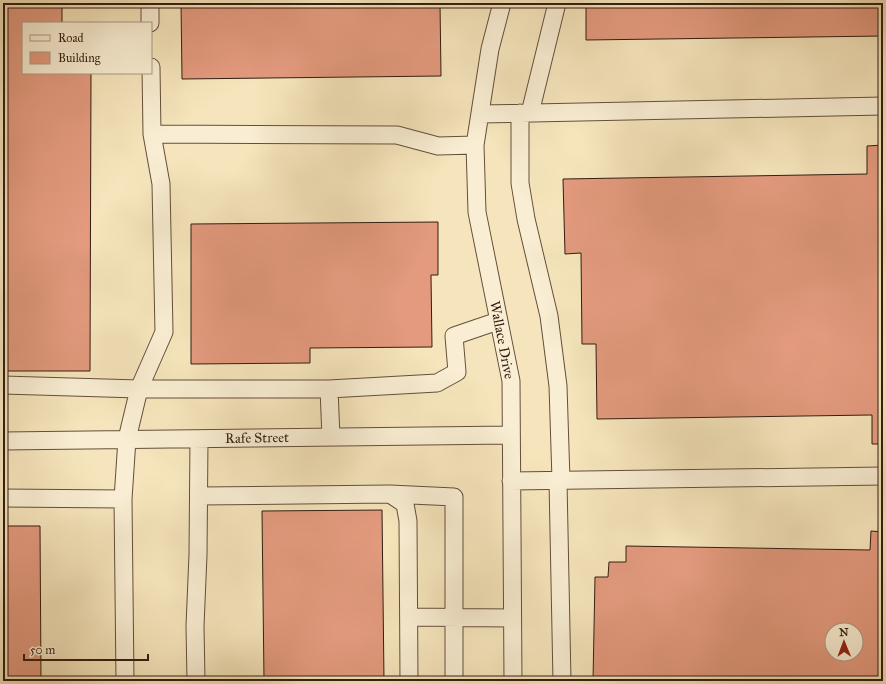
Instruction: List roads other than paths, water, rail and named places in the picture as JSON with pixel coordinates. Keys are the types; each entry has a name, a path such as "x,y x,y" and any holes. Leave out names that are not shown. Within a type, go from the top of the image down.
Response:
{"street":[{"path":"150,3 150,22"},
{"name":"Wallace Drive","path":"502,3 490,49 475,145 477,212 511,381 513,681"},
{"path":"557,3 525,113 520,183 526,219 549,316 558,386 562,681"},
{"path":"125,681 123,498 127,439 139,389 164,332 161,184 152,134 151,74"},
{"path":"480,114 883,106"},
{"path":"152,134 397,135 438,146 475,145"},
{"path":"3,385 139,389 329,390 437,383 457,372 454,336 498,321"},
{"path":"329,390 330,437"},
{"name":"Rafe Street","path":"3,441 511,435"},
{"path":"196,681 195,626 198,555 199,439"},
{"path":"511,481 883,476"},
{"path":"199,496 390,494 454,497 454,681"},
{"path":"390,494 405,504 408,521 409,681"},
{"path":"3,498 123,498"},
{"path":"409,617 512,618"}]}
